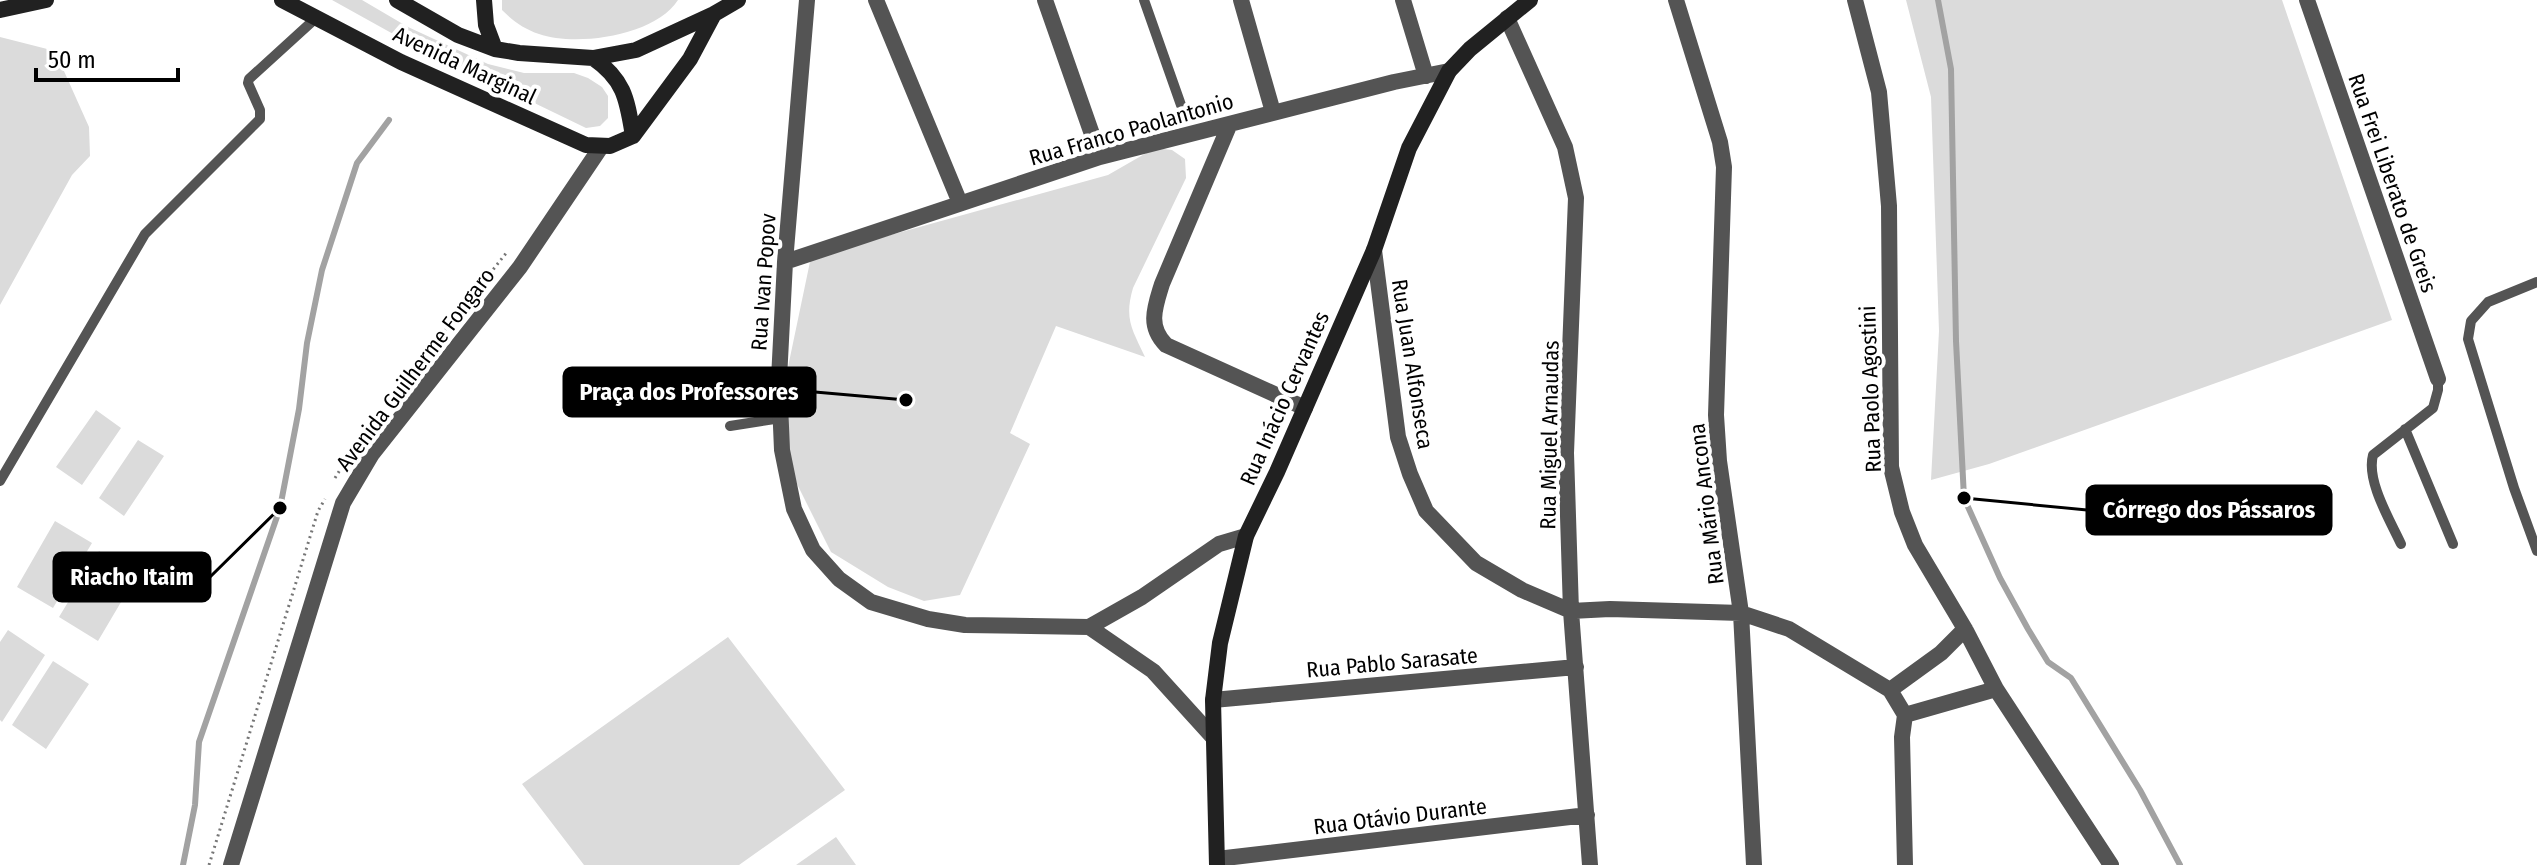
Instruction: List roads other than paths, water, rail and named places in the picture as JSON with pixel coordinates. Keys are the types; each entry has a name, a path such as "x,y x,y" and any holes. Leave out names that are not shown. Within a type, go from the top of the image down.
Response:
{"main road":[{"path":"0,10 46,0"},
{"name":"Avenida Marginal","path":"282,0 401,62 586,145 601,147"},
{"name":"Avenida Marginal","path":"397,0 458,35 495,49 593,58 636,50 713,7 738,0"},
{"path":"484,0 486,25 495,49"},
{"name":"Rua Inácio Cervantes","path":"1217,862 1213,700 1220,643 1246,536 1374,250 1409,148 1449,71 1470,49 1530,0"},
{"path":"601,147 633,136 690,59 713,7"},
{"path":"593,58 616,76 626,100 633,136"}],"street":[{"name":"Rua Ivan Popov","path":"807,0 785,262 779,379 782,450 794,509 813,550 839,579 871,602 928,619 965,625 1089,627"},
{"path":"876,0 960,203"},
{"path":"1045,0 1100,157"},
{"path":"1241,0 1273,112"},
{"path":"1403,0 1426,76"},
{"name":"Rua Mário Ancona","path":"1676,0 1720,142 1724,167 1716,415 1719,461 1741,613 1754,865"},
{"name":"Rua Paolo Agostini","path":"1855,0 1879,92 1889,206 1891,467 1902,512 1915,545 1996,689 2111,865"},
{"name":"Rua Frei Liberato de Greis","path":"2307,0 2438,379"},
{"name":"Rua Miguel Arnaudas","path":"1507,18 1565,147 1576,198 1566,453 1571,611 1590,865"},
{"name":"Rua Franco Paolantonio","path":"785,262 1100,157 1449,71"},
{"path":"1229,126 1162,284 1153,326 1166,345 1305,408"},
{"name":"Avenida Guilherme Fongaro","path":"231,865 343,503 372,454 520,267 601,147"},
{"name":"Rua Juan Alfonseca","path":"1374,250 1398,437 1410,474 1426,511 1476,563 1522,590 1571,611 1610,609 1741,613 1789,629 1890,690 1905,715"},
{"path":"1212,736 1153,671 1089,627 1142,597 1219,544 1246,536"},
{"path":"1890,690 1941,653 1965,629"},
{"name":"Rua Pablo Sarasate","path":"1213,700 1576,667"},
{"path":"1905,865 1902,737 1905,715 1996,689"},
{"name":"Rua Otávio Durante","path":"1217,862 1587,815"}],"lane":[{"path":"1144,0 1181,105"},
{"path":"0,481 145,234 260,119 249,79 316,18"},
{"path":"2537,282 2488,302 2471,321 2468,339 2537,551"},
{"path":"2401,544 2372,476 2373,455 2433,408 2438,379"},
{"path":"730,426 781,418"},
{"path":"2405,429 2453,544"}],"waterway":[{"path":"1938,0 1951,69 1956,341 1964,498 2000,578 2028,629 2048,662 2071,678 2140,790 2180,865"},
{"path":"183,865 195,805 199,742 280,508 322,270 357,163 389,120"}],"place":[{"name":"Praça dos Professores","path":"906,400"},
{"name":"Córrego dos Pássaros","path":"1964,498"},
{"name":"Riacho Itaim","path":"280,508"}]}
